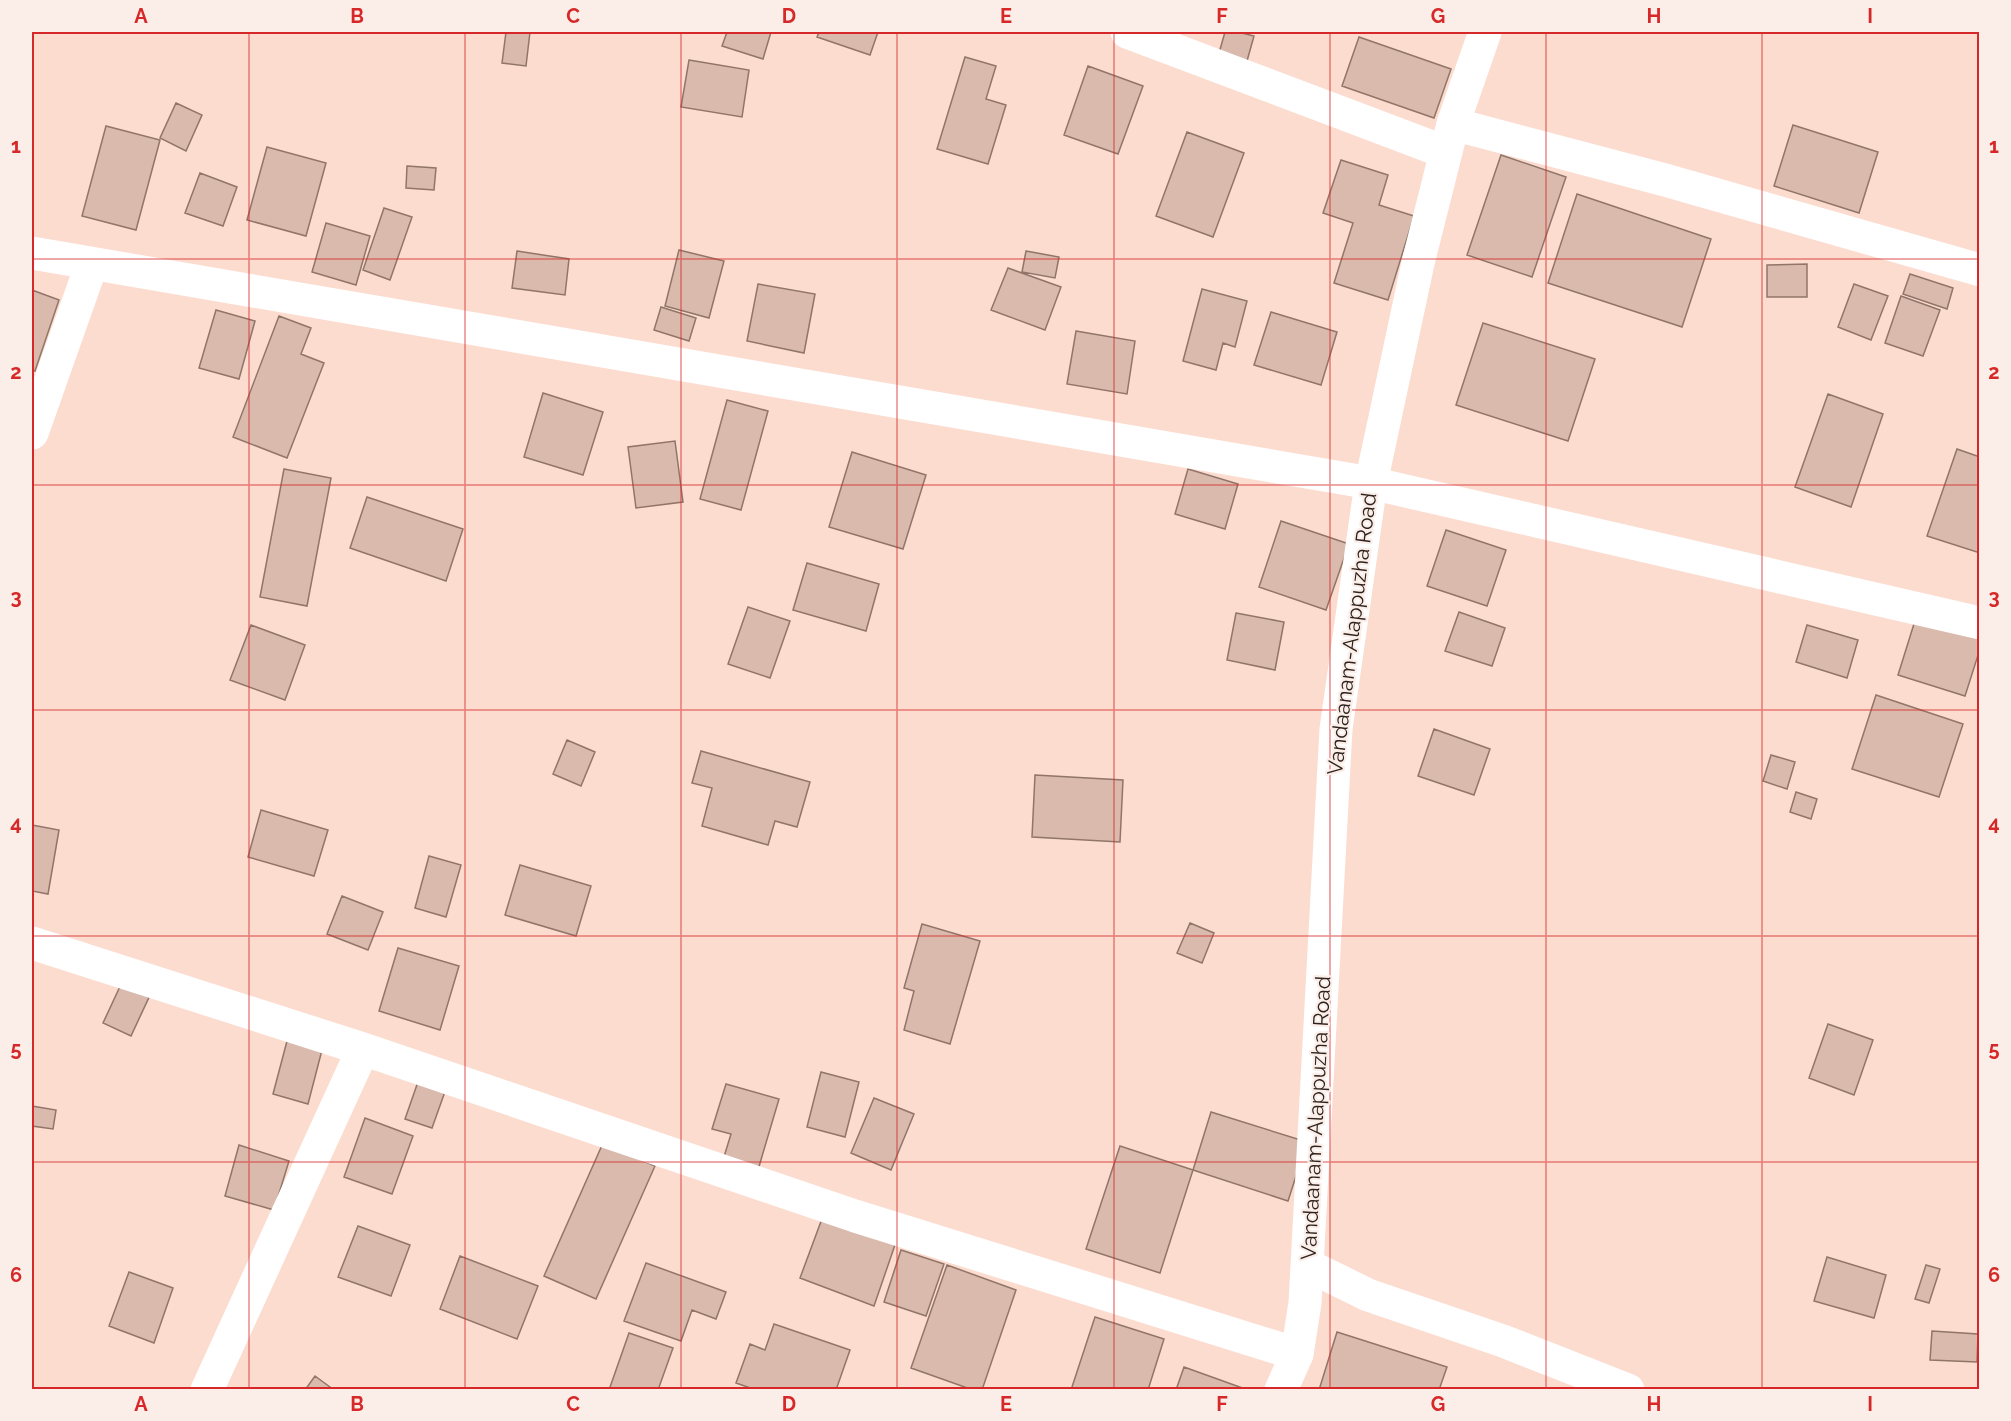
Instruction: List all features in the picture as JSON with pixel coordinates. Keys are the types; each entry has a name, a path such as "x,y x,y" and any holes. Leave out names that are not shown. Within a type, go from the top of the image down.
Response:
{"street":[{"path":"1127,32 1449,138 1665,180 1980,270"},
{"name":"Vandaanam-Alappuzha Road","path":"1281,1389 1297,1354 1309,1266 1336,729 1371,483 1418,263 1449,138 1485,32"},
{"path":"32,253 91,266 1371,483 1980,623"},
{"path":"32,433 91,266"},
{"path":"32,943 363,1049 855,1216 1297,1354"},
{"path":"207,1389 363,1049"},
{"path":"1309,1266 1368,1295 1503,1341 1628,1389"}],"building":[{"path":"506,32 530,32 526,66 502,63"},
{"path":"727,32 771,32 763,59 722,46"},
{"path":"819,32 878,32 870,55 817,37"},
{"path":"1225,32 1254,36 1247,61 1219,53"},
{"path":"1359,37 1451,69 1434,118 1342,86"},
{"path":"965,57 996,66 986,99 1006,105 988,164 937,149"},
{"path":"689,60 749,70 742,117 681,107"},
{"path":"1088,66 1143,86 1118,154 1064,135"},
{"path":"176,103 202,115 186,151 160,138"},
{"path":"1793,125 1878,152 1859,213 1774,186"},
{"path":"106,126 160,140 136,230 82,216"},
{"path":"1187,132 1244,153 1213,237 1156,216"},
{"path":"267,147 326,163 306,236 247,220"},
{"path":"1501,155 1566,177 1532,277 1467,255"},
{"path":"1341,160 1388,175 1379,205 1414,216 1388,300 1334,283 1353,223 1323,213"},
{"path":"407,166 436,168 434,190 406,188"},
{"path":"200,173 237,187 223,226 185,213"},
{"path":"1577,194 1711,239 1682,327 1548,283"},
{"path":"384,208 412,217 390,280 363,270"},
{"path":"326,223 370,236 356,285 312,272"},
{"path":"679,250 724,261 709,318 665,306"},
{"path":"517,251 569,259 565,295 512,288"},
{"path":"1026,251 1059,257 1055,278 1022,272"},
{"path":"1807,264 1807,297 1767,297 1767,265"},
{"path":"1008,268 1061,287 1045,330 991,310"},
{"path":"1910,274 1953,288 1947,309 1903,294"},
{"path":"758,284 815,294 804,353 747,341"},
{"path":"1854,284 1888,296 1871,340 1838,327"},
{"path":"1202,289 1247,301 1235,347 1223,343 1216,370 1183,361"},
{"path":"32,290 59,300 35,371 32,370"},
{"path":"1901,296 1940,310 1923,356 1885,343"},
{"path":"661,307 696,318 689,341 654,330"},
{"path":"216,310 255,321 239,379 199,368"},
{"path":"1271,312 1337,332 1321,385 1254,365"},
{"path":"279,316 311,328 301,354 324,363 287,458 233,437"},
{"path":"1483,323 1595,359 1568,441 1456,405"},
{"path":"1076,331 1135,341 1127,394 1067,384"},
{"path":"543,393 603,412 583,475 524,457"},
{"path":"1828,394 1883,414 1851,507 1795,487"},
{"path":"727,400 768,411 741,510 700,499"},
{"path":"675,441 683,502 636,508 628,447"},
{"path":"1957,449 1980,457 1980,553 1927,536"},
{"path":"852,452 926,475 903,549 829,527"},
{"path":"284,469 331,478 307,606 260,597"},
{"path":"1188,469 1238,484 1225,529 1175,514"},
{"path":"367,497 463,529 446,581 350,548"},
{"path":"1281,521 1349,544 1326,610 1259,587"},
{"path":"1446,530 1506,550 1487,606 1427,586"},
{"path":"807,563 879,584 866,631 793,610"},
{"path":"748,607 790,621 770,678 728,664"},
{"path":"1918,611 1980,631 1980,649 1965,696 1898,675"},
{"path":"1459,612 1505,628 1492,666 1445,651"},
{"path":"1236,613 1284,622 1275,670 1227,660"},
{"path":"251,625 305,645 285,700 230,680"},
{"path":"1807,625 1858,640 1847,678 1796,662"},
{"path":"1876,695 1963,724 1939,797 1852,769"},
{"path":"1434,729 1490,749 1474,795 1418,776"},
{"path":"567,740 595,752 581,786 553,774"},
{"path":"701,751 810,782 797,827 775,821 768,845 702,826 712,788 692,783"},
{"path":"1771,755 1795,762 1787,789 1763,781"},
{"path":"1035,775 1123,780 1120,842 1032,837"},
{"path":"1796,792 1817,799 1811,819 1790,812"},
{"path":"261,810 328,830 314,876 248,857"},
{"path":"32,825 59,830 48,894 32,891"},
{"path":"429,856 461,865 446,917 415,908"},
{"path":"520,865 591,886 576,936 505,915"},
{"path":"342,896 383,912 368,950 327,934"},
{"path":"1190,923 1214,933 1202,963 1177,953"},
{"path":"922,924 980,941 950,1044 904,1030 914,991 904,988"},
{"path":"398,948 459,966 440,1030 379,1011"},
{"path":"123,980 151,993 131,1036 103,1023"},
{"path":"1828,1024 1873,1040 1854,1095 1809,1078"},
{"path":"287,1041 322,1050 308,1104 273,1094"},
{"path":"821,1072 859,1082 845,1137 807,1127"},
{"path":"420,1076 447,1086 432,1128 405,1119"},
{"path":"726,1084 779,1099 758,1170 723,1160 731,1134 712,1129"},
{"path":"874,1098 914,1114 891,1170 851,1153"},
{"path":"32,1106 56,1110 53,1129 32,1126"},
{"path":"1211,1112 1307,1142 1288,1201 1193,1170"},
{"path":"365,1118 413,1136 392,1194 344,1177"},
{"path":"603,1143 655,1166 596,1299 544,1276"},
{"path":"239,1145 289,1161 274,1210 225,1196"},
{"path":"1120,1146 1193,1170 1160,1273 1086,1249"},
{"path":"823,1216 896,1242 874,1306 800,1278"},
{"path":"358,1226 410,1245 391,1296 338,1277"},
{"path":"901,1250 944,1264 926,1316 884,1302"},
{"path":"460,1256 538,1286 517,1339 440,1309"},
{"path":"1827,1257 1886,1275 1874,1318 1814,1301"},
{"path":"646,1263 726,1292 716,1319 692,1310 681,1341 624,1321"},
{"path":"947,1265 1016,1290 982,1390 973,1390 911,1368"},
{"path":"1926,1265 1940,1269 1929,1303 1915,1299"},
{"path":"129,1272 173,1288 154,1343 109,1326"},
{"path":"1095,1317 1164,1339 1148,1390 1071,1390"},
{"path":"774,1324 850,1350 836,1390 756,1390 736,1383 750,1344 765,1350"},
{"path":"1932,1331 1978,1334 1977,1362 1930,1360"},
{"path":"1337,1332 1447,1367 1439,1390 1319,1390"},
{"path":"629,1333 673,1348 658,1390 609,1390"},
{"path":"1184,1367 1248,1390 1176,1390"},
{"path":"315,1376 334,1390 305,1390"}]}
